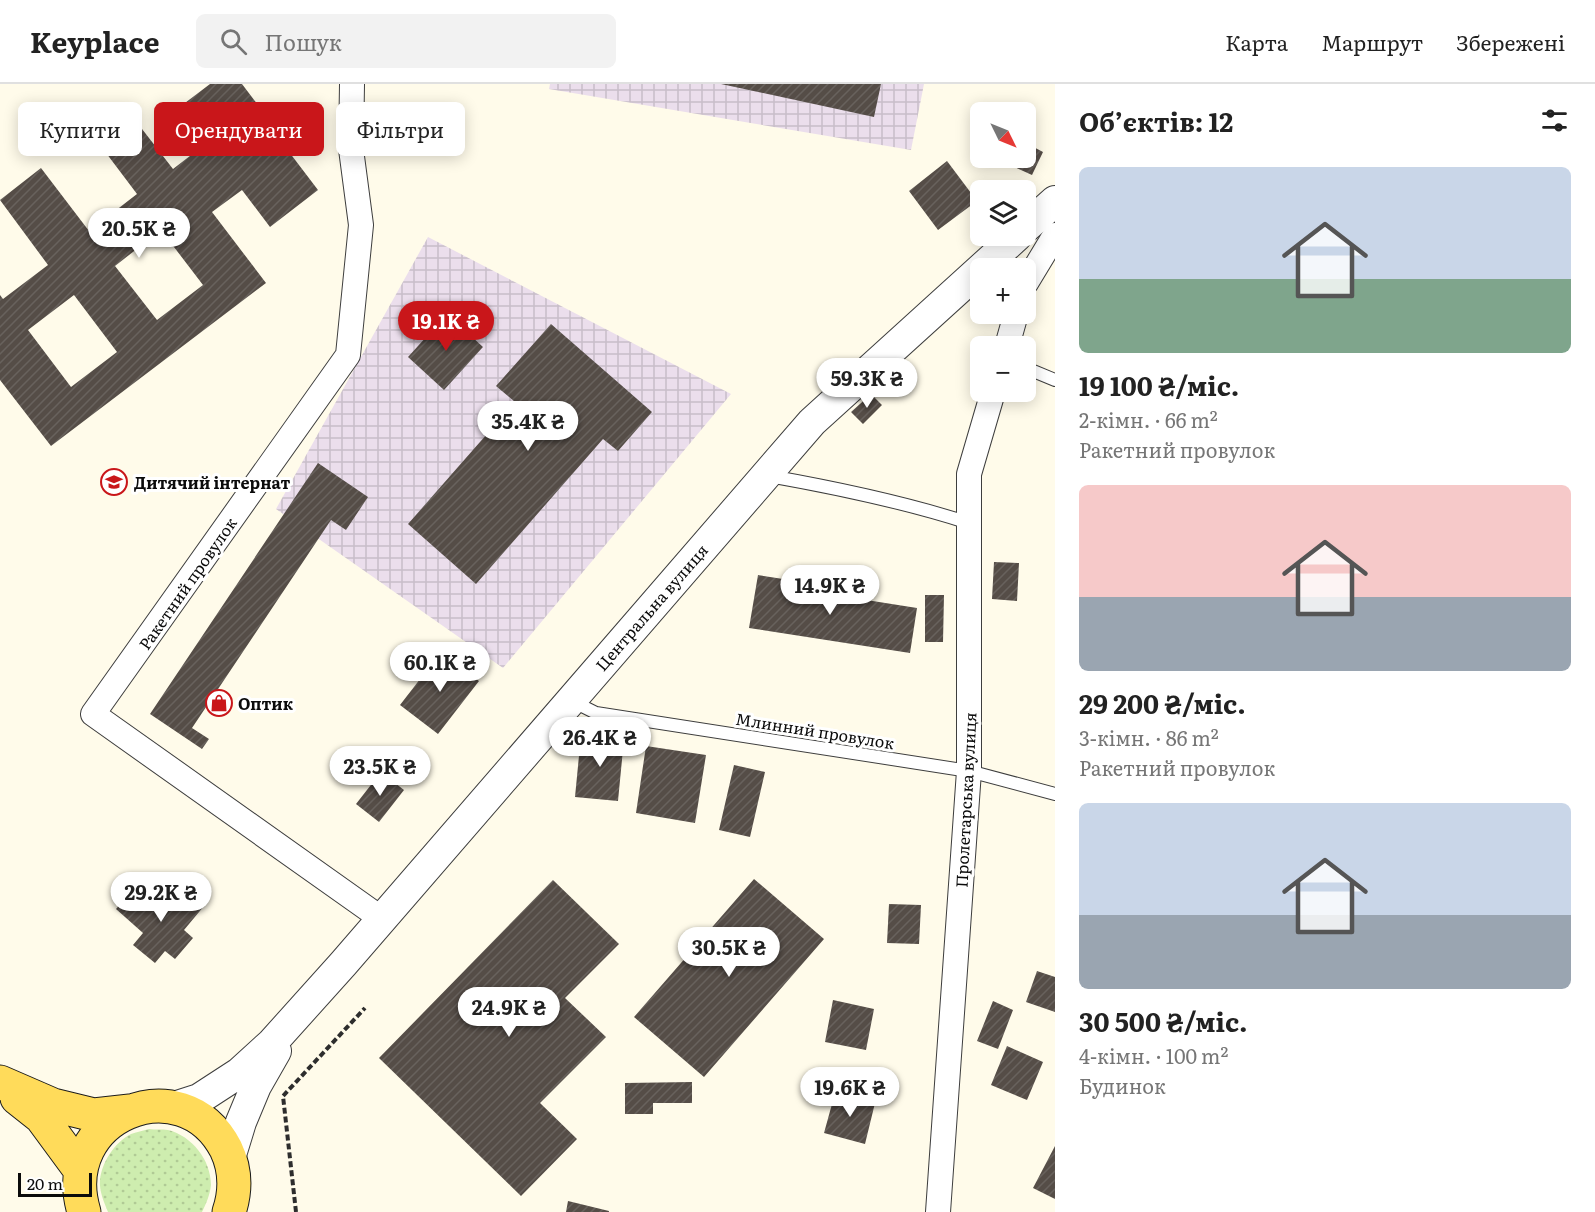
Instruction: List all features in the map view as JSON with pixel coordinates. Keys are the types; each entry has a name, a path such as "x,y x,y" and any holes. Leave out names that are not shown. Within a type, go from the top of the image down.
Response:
{"main road":[{"path":"0,1083 53,1105 94,1114 150,1107 171,1108 190,1114 207,1125 221,1140 253,1212"},
{"path":"0,1083 41,1117 80,1170"},
{"path":"83,1212 79,1191 80,1170 86,1151 97,1134 112,1120 130,1111"},
{"path":"229,1212 233,1199 232,1168"}],"street":[{"name":"Ракетний провулок","path":"352,84 351,149 362,225 348,355 93,714 382,919"},
{"path":"1036,218 1055,201"},
{"path":"1036,266 1055,235"},
{"name":"Центральна вулиця","path":"310,1002 347,967 382,919 765,476 1006,246"},
{"name":"Пролетарська вулиця","path":"938,1212 969,771 969,474 990,402"},
{"path":"171,1108 199,1099 239,1073 272,1043 310,1002"},
{"path":"232,1168 241,1122 256,1086 277,1050 310,1002"}],"lane":[{"path":"1036,372 1055,380"},
{"path":"765,476 844,489 927,510 969,524"},
{"name":"Млинний провулок","path":"571,700 596,713 969,771 1055,794"}],"path":[{"path":"296,1212 283,1096 365,1008"}],"shaded area":[{"path":"550,84 924,84 911,150 549,89"},
{"path":"428,237 731,394 503,668 276,509"}],"green space":[{"path":"149,1129 177,1133 192,1143 204,1158 211,1185 202,1212 108,1212 100,1184 106,1160 125,1138"}],"building":[{"path":"210,84 242,84 256,102 186,102"},
{"path":"721,84 881,84 874,117"},
{"path":"142,129 154,144 154,156 163,156 173,169 190,156 292,156 318,190 270,227 242,190 212,212 266,283 51,446 0,380 0,295 3,299 48,265 0,200 41,168 89,231 137,194 108,156 142,156","holes":["161,230 203,285 157,320 115,266","74,295 117,352 71,387 28,330"]},
{"path":"1036,148 1043,152 1036,167"},
{"path":"947,161 970,192 970,206 938,230 909,191"},
{"path":"1017,168 1035,168 1032,175"},
{"path":"447,314 483,347 444,390 408,357"},
{"path":"551,324 652,412 618,451 603,439 476,584 408,524 515,402 496,386"},
{"path":"871,394 882,405 863,424 851,412"},
{"path":"318,463 368,497 346,530 331,520 192,728 209,739 202,749 150,714"},
{"path":"994,562 1019,563 1017,601 992,599"},
{"path":"758,575 822,585 822,593 917,608 910,653 749,628"},
{"path":"925,595 944,595 943,642 925,642"},
{"path":"441,652 479,681 438,734 400,705"},
{"path":"581,735 624,739 618,801 575,797"},
{"path":"646,746 706,755 695,823 636,813"},
{"path":"734,765 765,772 750,837 719,830"},
{"path":"381,772 404,790 379,822 356,804"},
{"path":"754,879 824,939 704,1077 634,1017"},
{"path":"553,880 619,944 565,998 606,1037 540,1103 577,1139 521,1196 379,1058"},
{"path":"135,888 162,911 182,888 204,906 184,930 193,938 175,959 165,951 155,963 133,945 143,933 116,909"},
{"path":"889,904 921,905 919,944 887,943"},
{"path":"1037,971 1055,977 1055,1012 1026,1002"},
{"path":"833,1000 874,1009 866,1050 825,1042"},
{"path":"993,1001 1013,1010 998,1049 977,1041"},
{"path":"1007,1046 1043,1062 1027,1100 991,1085"},
{"path":"692,1082 692,1103 653,1103 653,1114 625,1114 625,1083"},
{"path":"835,1093 875,1103 865,1144 824,1133"},
{"path":"1055,1146 1055,1199 1033,1188"},
{"path":"568,1201 609,1211 609,1212 566,1212"}],"place":[{"name":"Дитячий інтернат","path":"114,482"},
{"name":"Оптик","path":"219,703"}]}
